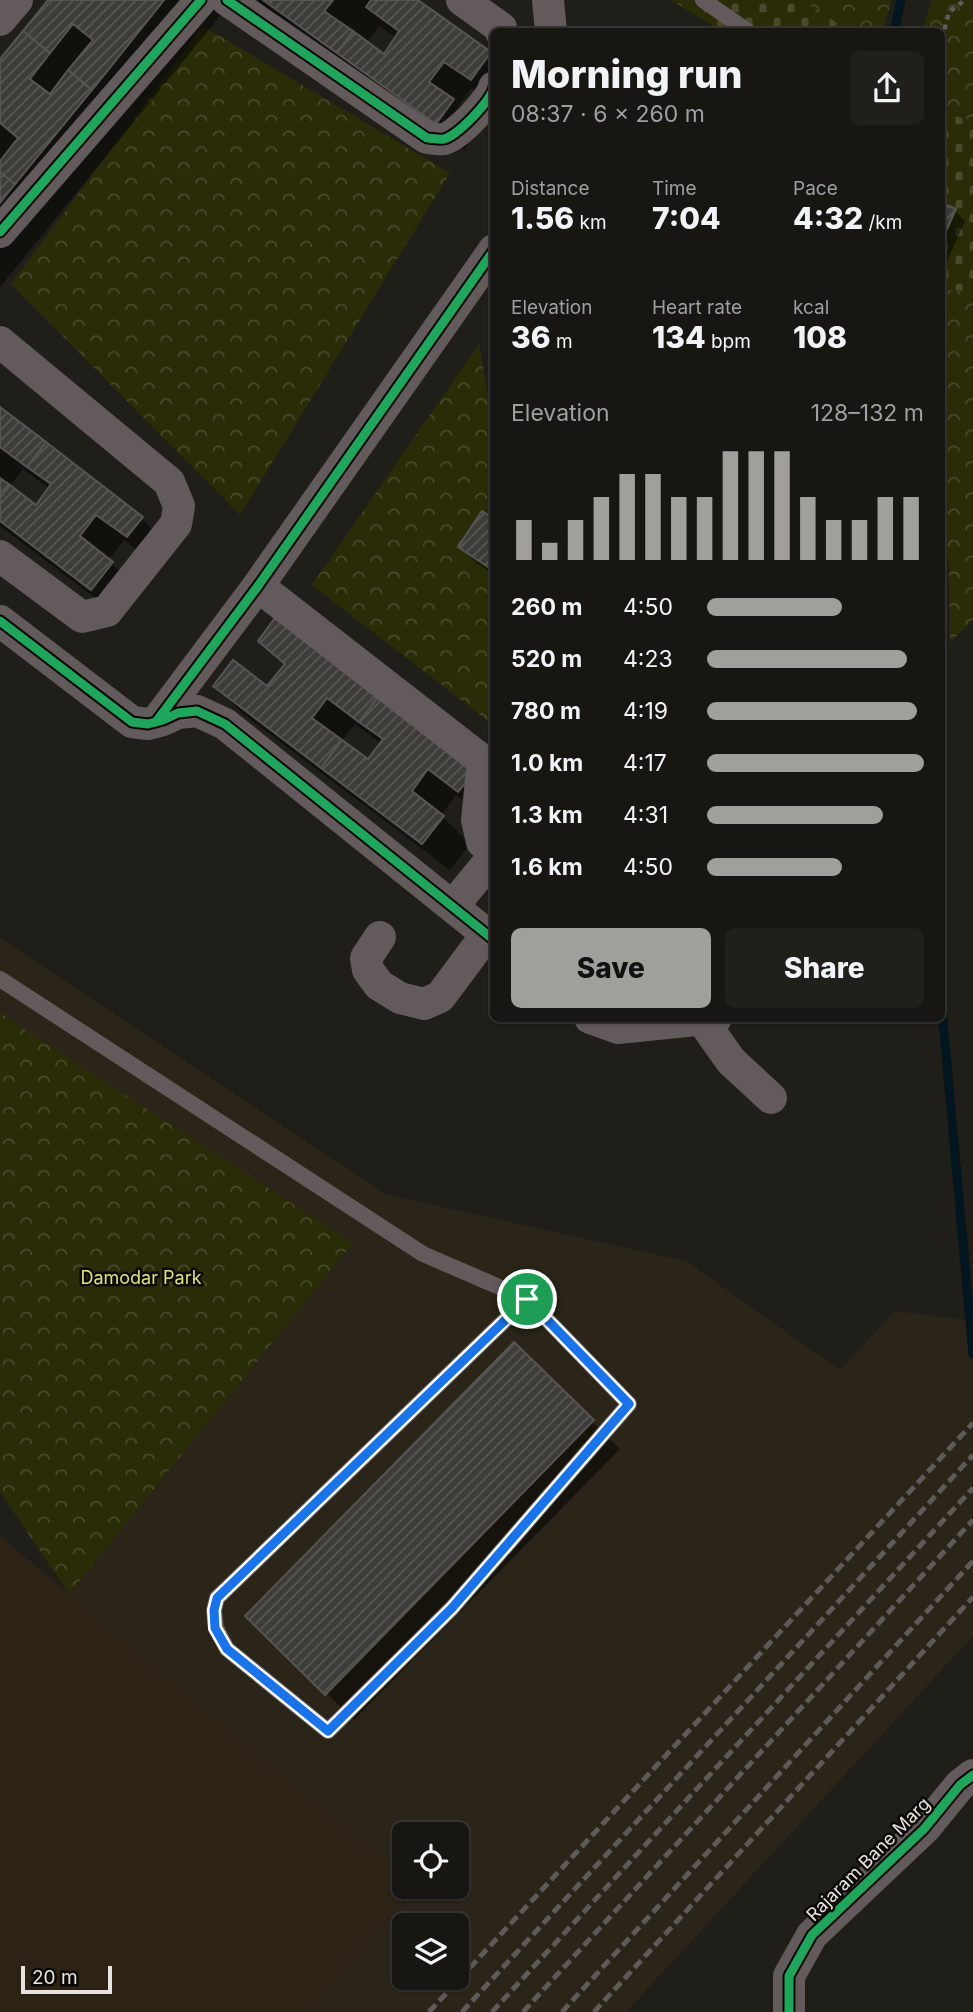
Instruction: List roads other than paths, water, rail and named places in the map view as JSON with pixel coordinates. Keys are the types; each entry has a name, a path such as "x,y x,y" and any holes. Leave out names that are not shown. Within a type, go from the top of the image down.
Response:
{"street":[{"path":"0,20 16,0"},
{"path":"0,232 201,0"},
{"path":"227,0 427,138 443,139 470,121 490,96"},
{"path":"463,0 501,28"},
{"path":"548,0 551,28"},
{"path":"156,722 258,586 490,256"},
{"path":"0,342 169,482 178,506 176,524 107,611 82,617 0,556"},
{"path":"258,586 483,761 477,820 482,842 490,848"},
{"path":"0,621 132,722 148,724 178,713 197,710 225,724 490,937 440,997 424,1004 400,998 379,985 368,970 366,958 380,937"},
{"path":"453,906 490,861"},
{"path":"601,1022 618,1028 679,1022"},
{"path":"710,1022 730,1061 771,1098"},
{"name":"Rajaram Bane Marg","path":"789,2012 789,1976 812,1935 924,1829 960,1785 973,1775"}],"lane":[{"path":"704,0 743,28"},
{"path":"0,979 423,1254 527,1299 629,1404 452,1608 328,1731 227,1649 215,1628 214,1610 217,1598 527,1299"}],"waterway":[{"path":"895,28 901,0"},
{"path":"943,1022 973,1354"}],"railway":[{"path":"429,2012 973,1423"},
{"path":"462,2012 973,1455"},
{"path":"492,2012 973,1488"},
{"path":"523,2012 973,1520"},
{"path":"562,2012 973,1561"},
{"path":"594,2012 973,1597"}],"park label":[{"name":"Damodar Park","path":"141,1277"}]}
